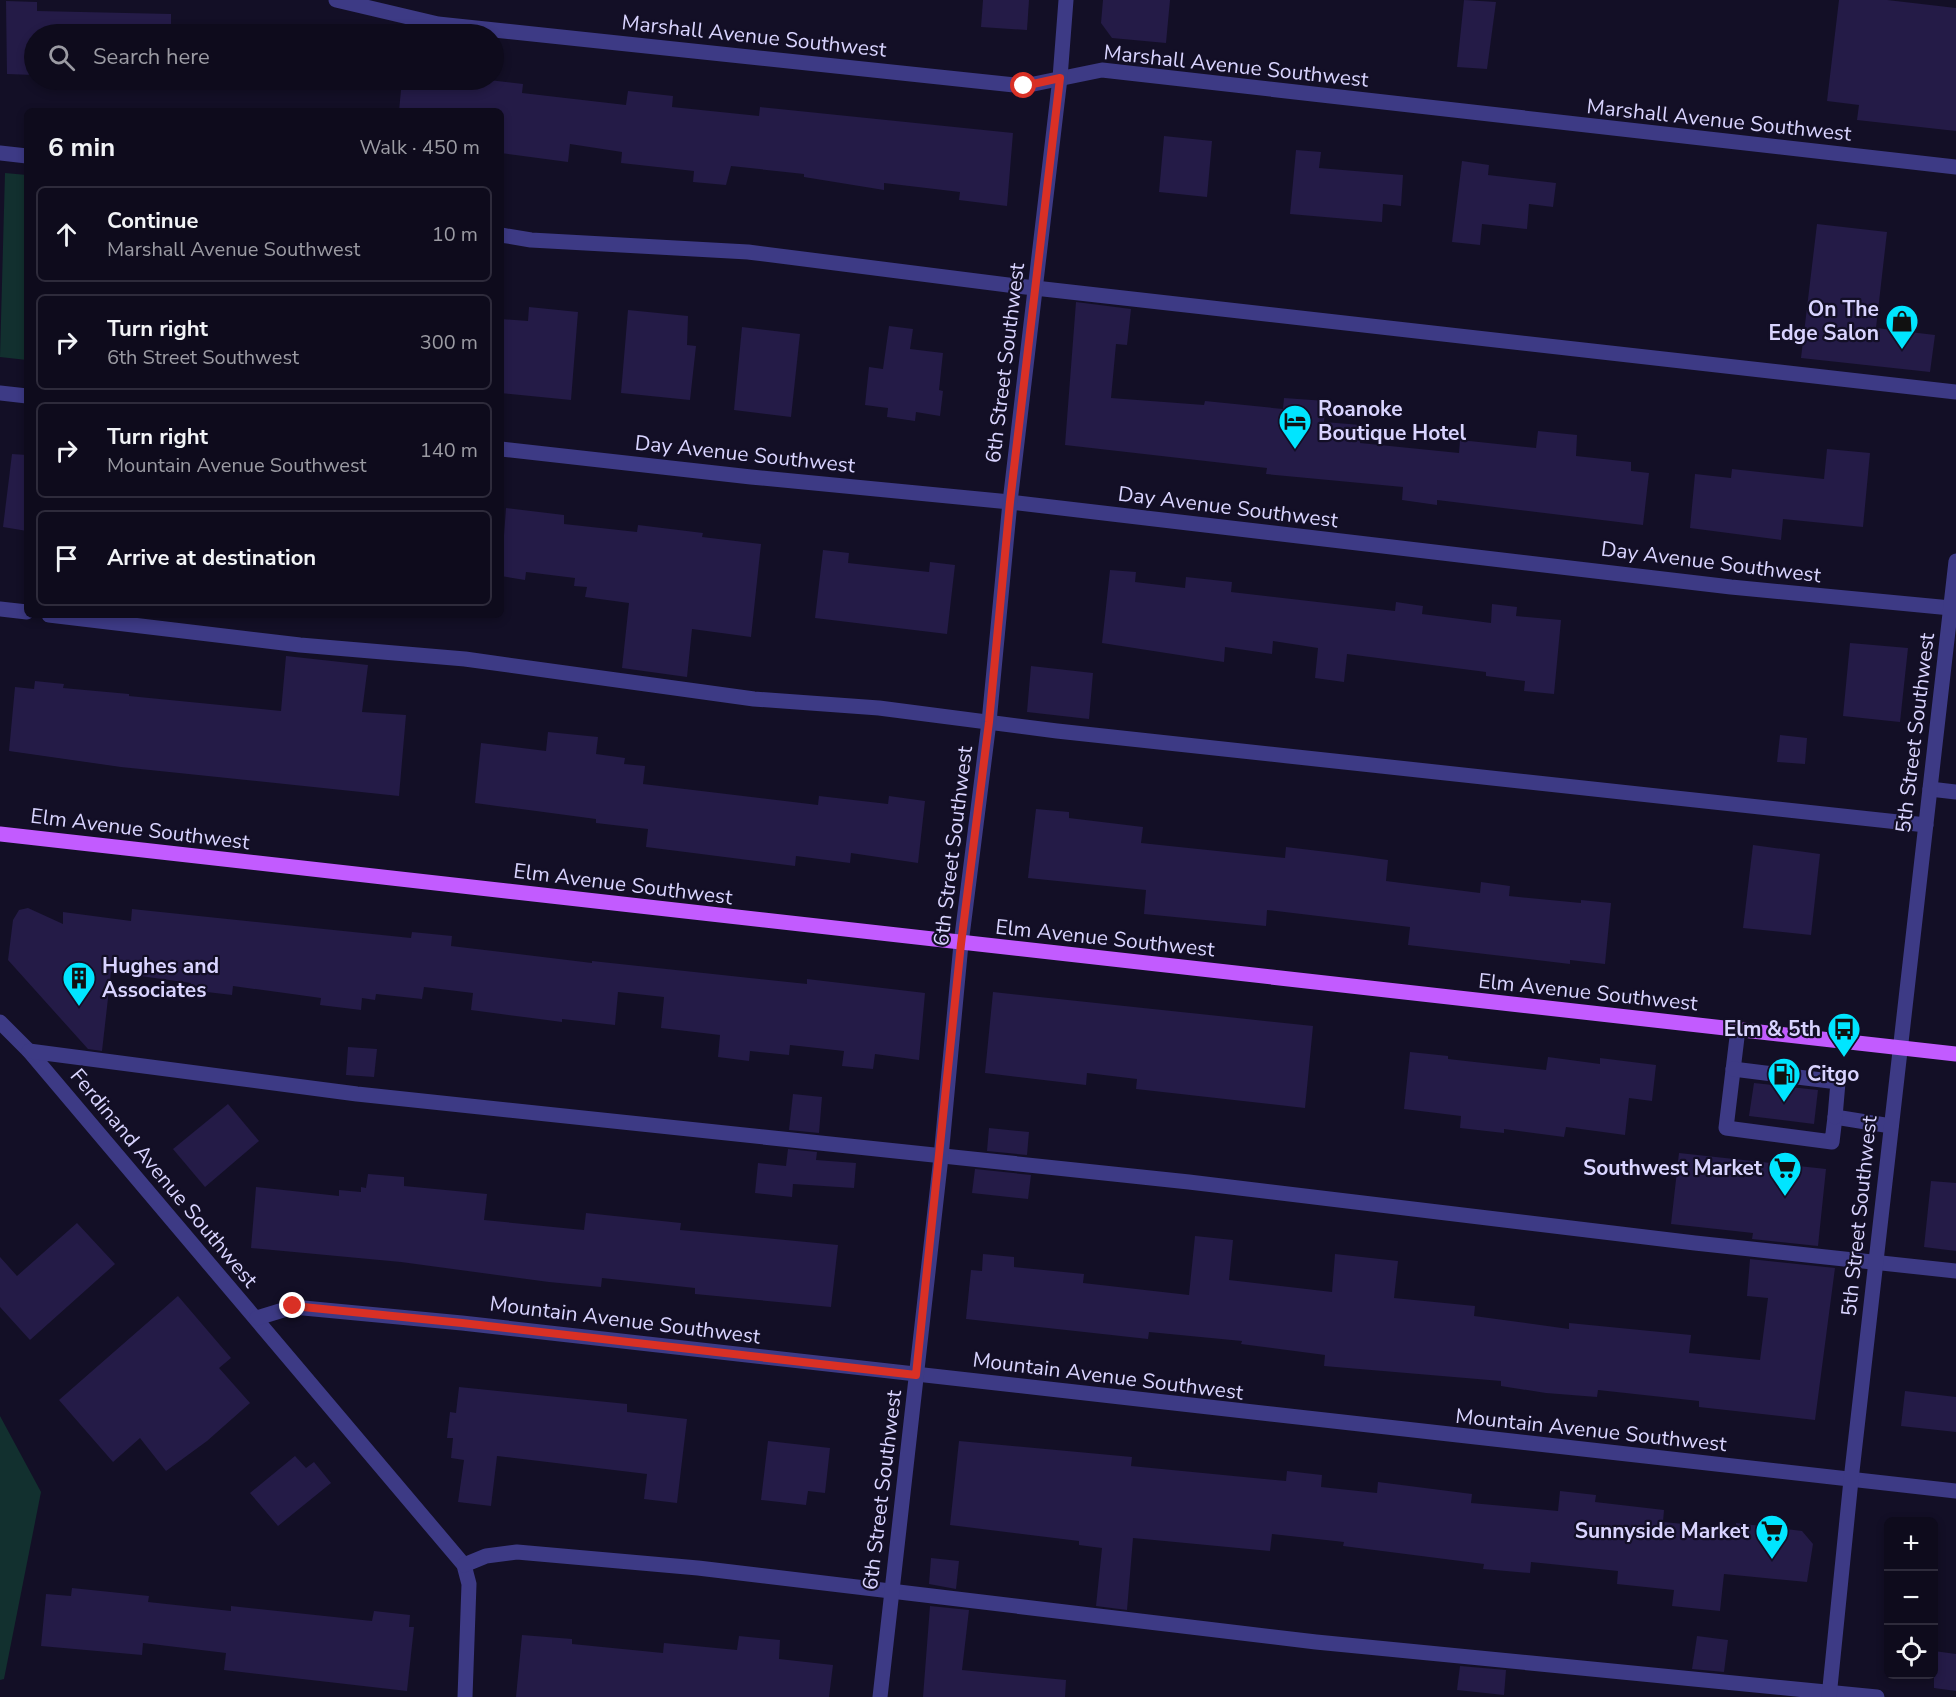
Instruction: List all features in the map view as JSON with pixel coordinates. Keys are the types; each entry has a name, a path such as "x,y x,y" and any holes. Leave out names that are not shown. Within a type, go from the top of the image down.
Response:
{"main road":[{"name":"Elm Avenue Southwest","path":"2,834 961,944 1956,1053"}],"street":[{"name":"Marshall Avenue Southwest","path":"336,0 438,24"},
{"name":"6th Street Southwest","path":"880,1697 941,1157 961,944 989,722 1010,502 1060,78 1066,0"},
{"name":"Marshall Avenue Southwest","path":"504,31 1024,86 1102,70 1956,167"},
{"path":"0,153 24,156"},
{"path":"504,236 531,240 748,252 1034,288 1956,392"},
{"path":"0,393 24,396"},
{"name":"Day Avenue Southwest","path":"504,448 751,477 1010,502 1731,587 1951,608"},
{"name":"5th Street Southwest","path":"1829,1695 1875,1261 1956,561"},
{"path":"0,609 24,612"},
{"path":"74,618 300,645 465,659 754,699 879,708 1926,825"},
{"path":"1930,789 1956,792"},
{"name":"Ferdinand Avenue Southwest","path":"0,1022 29,1051 464,1564 470,1584 465,1697"},
{"path":"1733,1069 1838,1082 1832,1142 1726,1128 1733,1069 1738,1029"},
{"path":"29,1051 357,1094 685,1127 1201,1184 1695,1243 1956,1270"},
{"path":"1834,1117 1891,1126"},
{"name":"Mountain Avenue Southwest","path":"256,1318 293,1306 462,1323 1956,1491"},
{"path":"464,1564 486,1556 517,1552 698,1568 1316,1642 1829,1695 1877,1697"}],"green space":[{"path":"5,173 24,175 24,360 0,357"},
{"path":"0,1416 41,1492 4,1679 0,1680"}],"building":[{"path":"983,0 1029,0 1027,30 981,27"},
{"path":"1103,0 1170,0 1166,43 1112,38 1101,23"},
{"path":"1464,0 1496,2 1487,69 1457,67"},
{"path":"1839,0 1887,0 1956,8 1956,131 1857,120 1859,105 1827,101"},
{"path":"6,1 37,2 37,11 171,14 171,24 24,24 24,75 7,74"},
{"path":"504,82 523,84 522,93 626,105 628,91 673,96 672,107 759,116 760,107 1013,133 1007,206 959,200 960,192 884,183 884,190 804,177 804,174 731,166 726,185 693,182 694,171 621,163 622,152 570,144 568,162 504,153 504,108 399,108 401,90 504,90"},
{"path":"1164,136 1212,141 1207,197 1159,192"},
{"path":"1296,150 1321,152 1319,168 1403,175 1401,206 1383,204 1382,222 1290,214"},
{"path":"1462,161 1489,165 1488,175 1556,183 1553,207 1529,204 1527,229 1482,224 1480,245 1452,242"},
{"path":"1817,224 1887,232 1876,328 1935,335 1930,372 1801,358"},
{"path":"1076,302 1131,309 1127,345 1116,344 1111,398 1204,405 1205,401 1283,409 1284,398 1326,401 1324,422 1361,425 1360,443 1459,453 1460,440 1536,448 1538,431 1577,435 1576,456 1631,462 1631,471 1649,473 1643,525 1437,500 1437,505 1402,500 1403,487 1266,474 1267,468 1065,445"},
{"path":"529,307 578,312 571,400 504,393 504,319 528,321"},
{"path":"628,310 688,316 687,345 696,346 690,400 621,393"},
{"path":"889,326 913,329 910,349 943,353 939,390 943,391 940,416 916,412 915,421 887,417 888,408 865,405 869,367 883,369"},
{"path":"742,327 800,334 791,417 734,410"},
{"path":"1827,449 1870,453 1863,527 1783,519 1781,540 1690,528 1695,474 1731,478 1732,469 1824,479"},
{"path":"12,454 24,455 24,530 3,527"},
{"path":"506,508 564,515 564,524 637,532 638,525 703,533 702,537 761,544 751,637 692,629 687,677 622,668 629,603 585,597 587,587 574,586 575,578 526,572 525,580 504,576"},
{"path":"823,550 849,553 848,563 929,572 930,562 955,565 947,634 815,618"},
{"path":"1110,570 1136,572 1135,582 1185,588 1186,577 1232,582 1231,592 1395,611 1396,602 1423,606 1422,614 1491,623 1492,604 1517,607 1516,616 1561,620 1554,694 1524,691 1525,681 1486,676 1486,672 1347,654 1344,682 1315,678 1318,648 1273,641 1272,654 1225,647 1224,662 1102,643"},
{"path":"1850,643 1908,648 1900,722 1843,716"},
{"path":"286,656 368,665 362,712 406,715 399,796 121,767 9,751 15,687 34,689 35,681 64,684 63,688 281,711"},
{"path":"1031,666 1093,673 1089,719 1027,712"},
{"path":"548,732 598,737 596,754 625,758 624,764 645,766 643,784 818,805 819,796 888,804 889,796 925,801 918,863 851,853 850,863 796,856 795,866 646,847 648,829 596,823 596,819 475,803 481,743 546,751"},
{"path":"1780,735 1807,738 1805,764 1777,762"},
{"path":"1036,809 1069,812 1069,818 1143,827 1141,843 1285,858 1286,847 1352,855 1388,860 1386,881 1480,893 1481,882 1510,886 1509,896 1581,903 1581,900 1611,903 1605,964 1570,960 1570,964 1408,945 1410,927 1267,910 1266,926 1144,914 1146,890 1028,878"},
{"path":"1753,845 1820,854 1811,935 1743,928"},
{"path":"28,908 63,924 63,912 131,921 132,909 411,938 412,932 452,936 451,946 592,963 592,961 807,984 807,979 925,993 919,1060 875,1054 873,1069 842,1066 844,1051 790,1045 789,1055 750,1051 749,1061 718,1057 720,1035 661,1028 664,997 618,992 615,1025 562,1019 562,1022 471,1010 473,993 424,987 422,999 376,994 375,1000 362,998 361,1010 320,1005 321,998 233,986 232,995 190,990 191,983 111,972 102,1051 88,1049 8,960 13,920 19,910"},
{"path":"993,992 1313,1026 1305,1108 1136,1089 1137,1079 1087,1073 1086,1085 985,1073"},
{"path":"348,1047 377,1049 374,1077 346,1075"},
{"path":"1410,1052 1448,1056 1448,1059 1546,1070 1548,1057 1600,1064 1600,1058 1656,1065 1652,1101 1629,1098 1625,1135 1566,1127 1564,1137 1504,1129 1504,1133 1460,1128 1461,1116 1404,1109"},
{"name":"Citgo","path":"1754,1083 1818,1090 1814,1124 1749,1116"},
{"path":"793,1094 822,1097 819,1133 789,1130"},
{"path":"228,1104 259,1141 205,1187 173,1149"},
{"path":"989,1128 1029,1132 1027,1155 987,1151"},
{"path":"788,1149 817,1152 816,1160 856,1163 854,1188 793,1184 792,1197 755,1193 758,1163 786,1166"},
{"path":"1679,1153 1826,1169 1818,1246 1752,1239 1753,1233 1671,1224"},
{"path":"975,1169 1031,1175 1028,1199 972,1193"},
{"path":"368,1174 404,1177 404,1186 487,1194 484,1220 584,1230 586,1213 681,1223 680,1230 838,1245 831,1307 695,1294 695,1288 602,1278 601,1287 401,1262 251,1248 256,1187 339,1196 339,1190 361,1192 361,1187 366,1188"},
{"path":"1931,1181 1956,1183 1956,1251 1924,1247"},
{"path":"77,1223 115,1264 30,1340 0,1307 0,1257 17,1276"},
{"path":"1195,1236 1233,1240 1229,1280 1332,1292 1335,1254 1398,1261 1394,1298 1475,1306 1474,1316 1569,1329 1569,1323 1691,1335 1689,1353 1760,1360 1768,1298 1747,1296 1750,1259 1835,1268 1815,1420 1699,1407 1699,1401 1598,1390 1597,1397 1546,1393 1501,1386 1501,1381 1324,1366 1325,1355 1241,1344 1242,1341 1149,1332 1148,1339 966,1319 971,1270 982,1271 983,1254 1014,1257 1014,1267 1084,1274 1083,1283 1189,1295"},
{"path":"178,1296 231,1358 219,1368 250,1403 207,1441 166,1471 140,1438 113,1462 59,1400"},
{"path":"459,1387 627,1404 627,1412 687,1419 677,1503 644,1499 647,1474 497,1456 491,1506 458,1502 464,1460 451,1458 453,1438 447,1438 450,1412 456,1413"},
{"path":"1905,1391 1956,1397 1956,1432 1901,1426"},
{"path":"768,1441 830,1448 825,1493 808,1491 806,1505 761,1500"},
{"path":"959,1441 1132,1457 1131,1466 1286,1481 1287,1471 1322,1475 1321,1487 1377,1493 1378,1482 1472,1494 1471,1503 1558,1511 1560,1491 1596,1495 1595,1502 1664,1510 1663,1522 1736,1529 1736,1523 1802,1531 1813,1544 1807,1582 1724,1574 1720,1611 1672,1606 1674,1590 1617,1584 1618,1571 1531,1562 1530,1573 1483,1569 1484,1564 1343,1546 1344,1542 1272,1534 1270,1551 1133,1538 1127,1610 1096,1606 1102,1548 1079,1545 1079,1541 950,1525"},
{"path":"295,1456 306,1468 314,1462 331,1483 278,1526 250,1493"},
{"path":"931,1558 959,1561 956,1589 929,1584"},
{"path":"72,1588 149,1596 148,1602 231,1611 231,1606 372,1621 374,1611 410,1615 409,1627 414,1627 407,1691 224,1670 226,1653 143,1643 142,1655 41,1646 46,1594 71,1596"},
{"path":"930,1606 969,1610 962,1670 1066,1680 1065,1697 923,1697"},
{"path":"522,1635 572,1639 572,1644 663,1653 664,1643 737,1650 739,1636 780,1640 779,1659 833,1665 829,1697 516,1697"},
{"path":"1697,1636 1728,1640 1724,1672 1692,1669"},
{"path":"1938,1652 1956,1654 1956,1691 1934,1688 1934,1679 1938,1679"},
{"path":"1460,1666 1506,1670 1504,1695 1457,1690"}],"place":[{"name":"On The Edge Salon","path":"1902,350"},
{"name":"Roanoke Boutique Hotel","path":"1295,450"},
{"name":"Hughes and Associates","path":"79,1007"},
{"name":"Elm & 5th","path":"1844,1058"},
{"name":"Citgo","path":"1784,1103"},
{"name":"Southwest Market","path":"1785,1197"},
{"name":"Sunnyside Market","path":"1772,1560"}],"route":[{"path":"293,1306 916,1375 941,1157 961,944 989,722 1010,502 1060,78 1024,86"}]}
